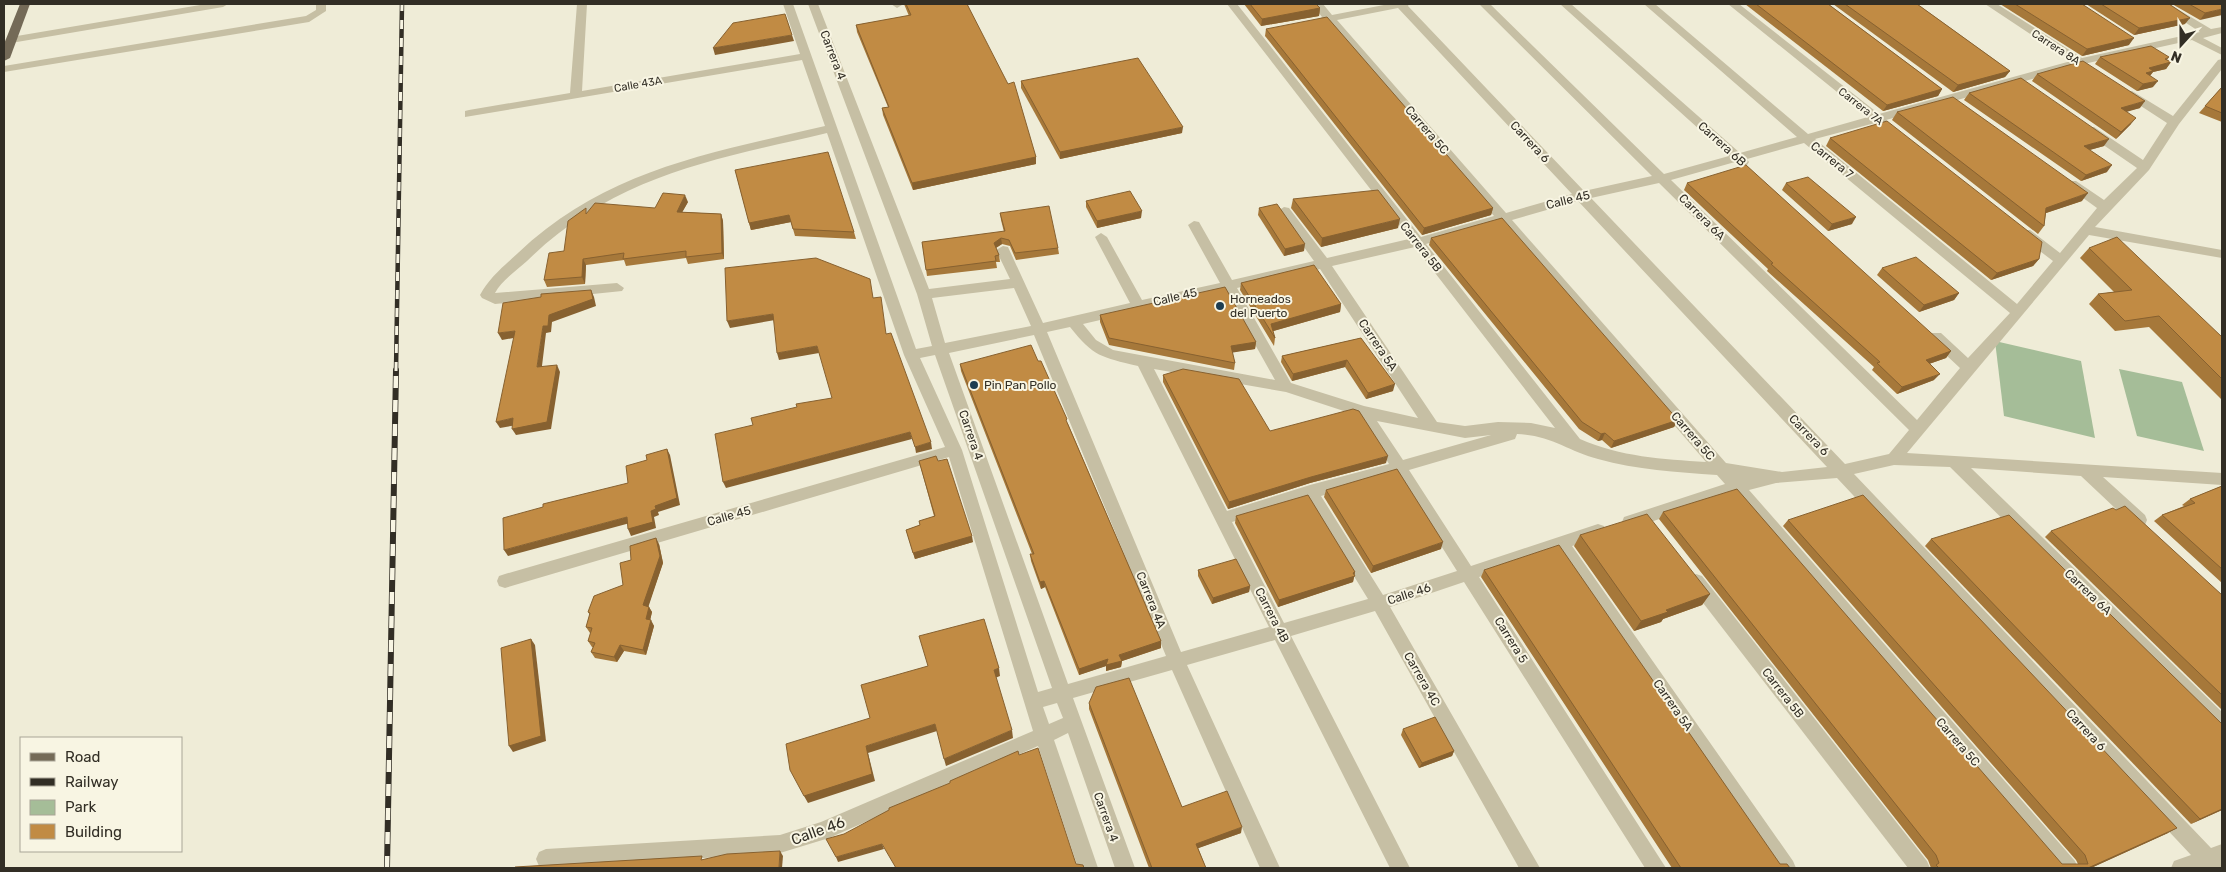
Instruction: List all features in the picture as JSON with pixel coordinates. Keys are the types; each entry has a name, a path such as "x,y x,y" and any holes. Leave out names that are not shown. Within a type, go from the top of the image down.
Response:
{"main road":[{"path":"6,45 25,4"}],"street":[{"path":"6,45 223,4"},
{"path":"4,69 309,19 321,11 321,4"},
{"path":"576,94 582,4"},
{"name":"Carrera 4","path":"788,4 910,355 954,450 1032,702 1045,735 1088,868"},
{"name":"Carrera 4","path":"813,4 924,294 940,348 1124,868"},
{"name":"Carrera 5B","path":"1232,4 1260,32 1417,242 1574,443"},
{"name":"Carrera 5C","path":"1317,4 2068,868"},
{"path":"1311,22 1401,4"},
{"name":"Carrera 6","path":"1401,4 1581,196 2216,860"},
{"name":"Carrera 6A","path":"1484,4 1919,431"},
{"name":"Carrera 6B","path":"1564,4 1751,170"},
{"name":"Carrera 7","path":"1649,4 1806,138 2018,312"},
{"name":"Carrera 7A","path":"1733,4 1893,130"},
{"name":"Carrera 8A","path":"1990,4 2095,72"},
{"path":"2162,4 2210,33"},
{"name":"Calle 45","path":"910,355 1039,329 1417,242 1581,196 1663,178 2080,62 2222,30"},
{"path":"2192,36 2222,52"},
{"path":"2129,38 2144,48"},
{"name":"Calle 43A","path":"469,114 576,94 807,56"},
{"path":"1894,459 1919,431 1969,367 2062,261 2105,207 2145,168 2174,122 2222,62"},
{"path":"2003,69 2034,91"},
{"path":"1935,86 1967,109"},
{"path":"2119,87 2174,122"},
{"path":"2082,124 2145,168"},
{"path":"617,288 495,299 487,295 491,287 538,242 592,203 638,180 692,161 832,128"},
{"path":"2064,178 2105,207"},
{"name":"Carrera 5A","path":"1284,211 1323,263 1432,427"},
{"path":"1194,225 1286,387"},
{"path":"2016,225 2062,261"},
{"path":"2087,230 2222,254"},
{"path":"1101,237 1138,306"},
{"name":"Carrera 4A","path":"1003,250 1039,329 1177,662 1270,868"},
{"path":"924,294 1017,282"},
{"path":"1073,321 1091,344 1109,354 1143,362 1286,387 1364,412 1432,427 1465,432 1498,428 1531,429 1551,433 1597,453 1642,464 1722,469 1782,478 1842,470 1894,459 1954,461 2222,479"},
{"path":"1925,327 1969,367"},
{"name":"Carrera 4B","path":"1143,362 1400,868"},
{"name":"Carrera 5","path":"1364,412 1656,868"},
{"path":"1223,518 1399,465 1531,429"},
{"name":"Calle 45","path":"505,581 954,450"},
{"name":"Carrera 6A","path":"1954,461 2222,724"},
{"path":"2085,470 2150,530"},
{"name":"Calle 46","path":"1032,702 1379,603 1469,575 1560,542 1646,517 1737,486 1782,478"},
{"name":"Carrera 4C","path":"1310,491 1379,603 1530,868"},
{"path":"1646,517 1658,532"},
{"name":"Carrera 5A","path":"1560,542 1786,868"},
{"name":"Carrera 5B","path":"1682,564 1920,868"},
{"name":"Calle 46","path":"546,859 780,844 822,831 1072,723"},
{"path":"2181,868 2216,860"}],"green space":[{"path":"1995,341 2081,361 2095,438 2004,416"},
{"path":"2119,369 2182,382 2204,451 2137,436"}],"building":[{"path":"906,4 967,4 1008,84 1014,82 1036,157 912,183 882,108 889,107 856,25 911,15"},
{"path":"1250,4 1316,4 1320,8 1262,19"},
{"path":"1756,4 1828,4 1942,89 1887,105"},
{"path":"1845,4 1917,4 2010,71 1958,85"},
{"path":"2015,4 2082,4 2134,38 2087,49"},
{"path":"2101,4 2169,4 2190,18 2139,28"},
{"path":"2189,4 2222,4 2222,9 2205,13"},
{"path":"785,14 792,35 713,48 733,23"},
{"path":"1327,17 1493,208 1424,228 1266,29"},
{"path":"2151,46 2169,57 2165,59 2171,62 2149,68 2153,71 2146,73 2158,81 2143,84 2100,57"},
{"path":"1138,58 1183,127 1060,152 1021,81"},
{"path":"2083,61 2145,101 2121,108 2136,118 2121,132 2037,74"},
{"path":"2021,78 2109,139 2084,146 2112,165 2086,175 1969,93"},
{"path":"2222,87 2222,113 2205,106"},
{"path":"1953,97 2088,193 2046,208 2044,226 1897,112"},
{"path":"1887,121 2042,242 2039,259 1997,273 1830,138"},
{"path":"828,152 854,232 793,229 789,215 749,223 735,170"},
{"path":"1746,165 1951,351 1926,360 1940,374 1902,387 1877,363 1880,362 1771,264 1773,263 1687,183"},
{"path":"1808,177 1856,217 1832,224 1786,183"},
{"path":"1378,190 1400,219 1322,238 1293,199"},
{"path":"1130,191 1142,211 1097,221 1086,201"},
{"path":"663,193 685,195 677,212 721,214 722,253 686,257 686,251 623,259 624,253 583,259 582,277 544,280 549,253 564,251 568,221 586,208 586,214 595,203 655,208"},
{"path":"1277,204 1305,244 1285,249 1259,208"},
{"path":"1049,206 1058,248 1015,253 1009,240 1001,238 994,243 999,255 995,256 996,261 926,270 922,242 1005,231 1000,213"},
{"path":"1502,218 1678,420 1614,441 1605,433 1601,434 1582,422 1431,238"},
{"path":"2117,237 2222,337 2222,379 2159,316 2125,321 2098,294 2132,290 2089,248"},
{"path":"1916,257 1959,293 1924,305 1882,268"},
{"path":"816,258 870,279 873,298 881,297 886,334 891,333 931,442 915,447 910,432 723,482 715,434 753,425 751,418 797,407 796,404 832,398 817,346 777,353 773,314 727,321 725,268"},
{"path":"1314,265 1341,304 1271,324 1275,338 1241,283"},
{"path":"1225,287 1256,342 1231,346 1235,363 1109,338 1100,315"},
{"path":"591,290 593,299 549,315 548,326 543,326 537,367 557,365 547,422 512,429 513,418 496,422 515,331 498,333 503,303 541,297 541,294"},
{"path":"1361,338 1395,384 1368,393 1347,360 1293,374 1282,356"},
{"path":"1031,345 1038,361 1041,361 1067,419 1161,641 1119,655 1122,661 1106,665 1108,659 1079,669 1044,581 1040,582 1030,554 1034,554 960,364"},
{"path":"1183,369 1239,379 1270,431 1353,409 1359,411 1388,456 1229,502 1163,375"},
{"path":"667,449 677,498 655,506 656,509 651,511 653,522 628,529 627,517 504,550 503,518 543,507 543,504 628,483 626,466 647,460 646,455"},
{"path":"936,456 938,461 947,459 972,536 913,553 906,530 920,525 919,521 935,516 919,461"},
{"path":"1397,469 1443,542 1373,566 1326,490"},
{"path":"2222,486 2222,569 2162,515 2195,503 2190,499"},
{"path":"1737,489 2062,864 2088,864 2085,855 1788,520 1863,495 2177,828 2088,868 1939,868 1936,865 1939,863 1936,855 1663,512"},
{"path":"1308,495 1355,572 1353,573 1355,576 1279,600 1236,516"},
{"path":"2125,506 2222,595 2222,695 2051,531 2113,508 2116,510"},
{"path":"1647,514 1710,594 1641,621 1580,535"},
{"path":"2009,515 2222,724 2222,809 2200,819 1931,539"},
{"path":"656,538 660,556 643,605 649,607 646,619 651,620 643,650 620,645 614,657 591,652 595,643 588,641 592,628 586,627 590,613 588,612 594,596 623,585 620,563 631,560 630,546"},
{"path":"1559,545 1780,864 1787,864 1790,868 1681,868 1484,570"},
{"path":"1236,559 1250,586 1213,598 1198,570"},
{"path":"984,619 999,668 994,670 1012,730 944,759 935,724 866,746 872,774 804,796 790,770 786,744 870,718 861,685 928,666 919,636"},
{"path":"531,639 541,736 509,746 501,648"},
{"path":"1129,678 1182,807 1227,791 1242,827 1196,844 1206,868 1152,868 1089,703 1096,687"},
{"path":"1435,717 1454,751 1422,763 1403,729"},
{"path":"1038,748 1076,864 1083,865 1084,868 896,868 882,844 836,857 826,839 844,834 889,810 889,808 950,783 950,781 1018,751 1019,755"},
{"path":"780,851 779,868 514,868 702,856 701,860 727,854"}],"railway":[{"path":"396,371 402,4"},
{"path":"387,868 396,370"}],"place":[{"name":"Horneados del Puerto","path":"1220,306"},
{"name":"Pin Pan Pollo","path":"974,385"}]}
